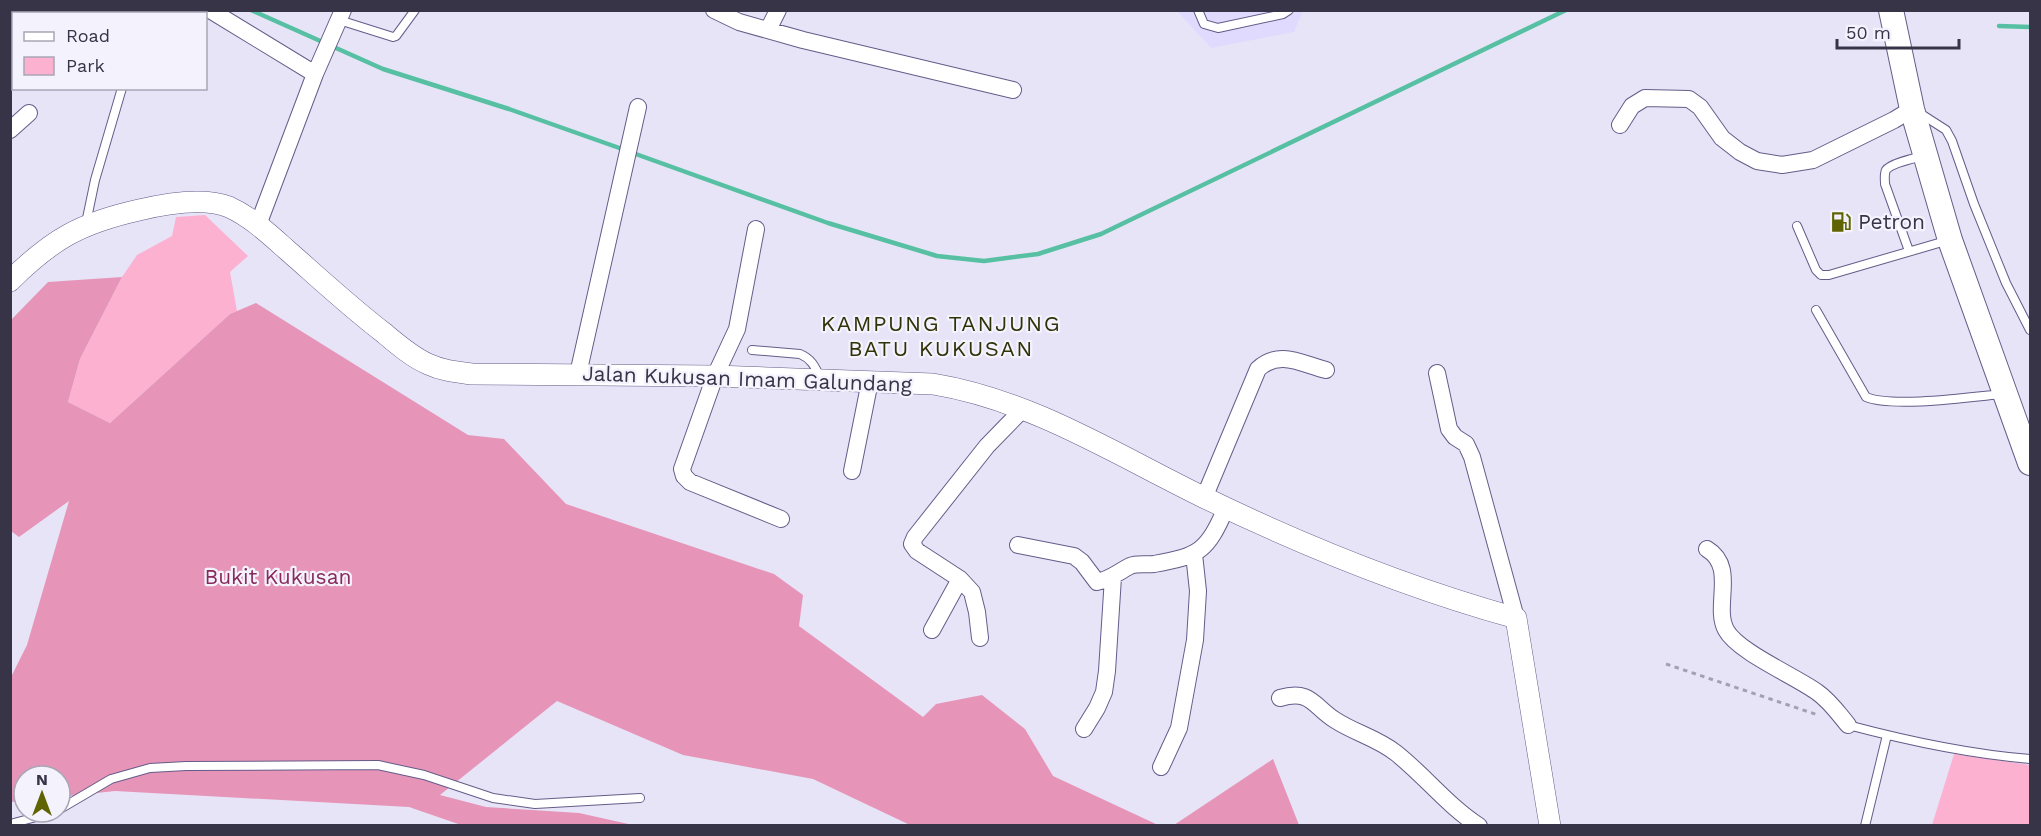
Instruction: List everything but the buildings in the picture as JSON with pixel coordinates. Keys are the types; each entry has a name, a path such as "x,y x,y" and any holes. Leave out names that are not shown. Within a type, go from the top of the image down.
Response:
{"main road":[{"path":"1891,10 1912,109 1950,240 2004,394 2031,463"}],"street":[{"path":"210,10 317,70"},
{"path":"714,10 739,22 768,30 1012,90"},
{"path":"768,30 778,10"},
{"path":"258,225 317,70 339,20"},
{"path":"1620,125 1632,106 1645,98 1689,99 1700,107 1722,138 1740,152 1757,161 1782,165 1813,160 1912,109"},
{"path":"578,374 638,107"},
{"path":"10,130 29,113"},
{"name":"Jalan Kukusan Imam Galundang","path":"10,281 55,241 110,216 162,204 202,203 228,207 258,225 400,346 427,364 447,371 472,374 821,379 933,384 961,389 1024,408 1204,498 1347,561 1420,590 1516,618"},
{"path":"756,229 737,329 715,376 682,469 684,477 690,482 781,519"},
{"path":"1204,498 1258,369 1265,362 1280,357 1326,370"},
{"path":"1437,373 1449,429 1455,437 1466,444 1472,457 1516,618 1550,825"},
{"path":"852,471 870,381"},
{"path":"980,638 972,592 960,579 913,548 913,540 987,446 1024,408"},
{"path":"1018,545 1074,556 1082,562 1096,582 1113,578 1131,566 1181,559 1194,554 1206,546 1226,508"},
{"path":"1707,549 1719,559 1723,583 1725,628 1735,642 1818,693 1832,705 1848,725"},
{"path":"1161,767 1179,728 1195,640 1198,591 1194,554"},
{"path":"1084,729 1104,692 1113,578"},
{"path":"932,630 960,579"},
{"path":"1280,698 1304,696 1341,724 1380,742 1428,780 1456,810 1479,825"}],"lane":[{"path":"339,20 393,38 415,10"},
{"path":"1198,10 1204,24 1218,28 1283,14 1289,10"},
{"path":"85,226 95,180 121,90"},
{"path":"1912,109 1946,130 1952,141 1974,204 2006,283 2031,330"},
{"path":"1909,251 1884,177 1886,170 1892,166 1924,155"},
{"path":"1797,226 1816,270 1821,275 1829,275 1950,240"},
{"path":"1816,310 1866,397 1875,401 1923,401 2004,394"},
{"path":"752,350 800,354 814,364 821,379"},
{"path":"1848,725 1980,754 2031,759"},
{"path":"1866,825 1887,735"},
{"path":"72,802 111,779 150,768 186,766 378,765 424,775 493,798 534,804 640,798"}],"path":[{"path":"1666,664 1848,725"}],"shaded area":[{"path":"1177,11 1303,11 1294,32 1211,48"}],"green space":[{"path":"205,215 248,256 230,272 237,311 230,314 110,423 68,402 80,359 122,277 137,255 172,236 176,217"},
{"name":"Bukit Kukusan","path":"122,277 80,359 68,402 110,423 230,314 256,303 468,435 504,439 566,504 774,574 803,595 799,626 923,717 936,704 982,695 1025,729 1053,776 1158,825 910,825 813,779 683,755 557,701 440,795 486,807 579,813 633,825 464,826 409,807 115,791 72,796 72,764 12,764 11,802 11,677 27,645 69,501 19,537 11,531 11,320 48,282"},
{"path":"1954,754 2030,765 2030,825 1932,825"},
{"path":"1273,759 1299,825 1174,825"}],"waterway":[{"path":"251,10 383,69 509,109 625,150"},
{"path":"633,153 828,223 937,256 984,261 1038,254 1101,234 1566,10"},
{"path":"1999,26 2030,27"}],"place":[{"name":"Petron","path":"1841,222"}],"district":[{"name":"KAMPUNG TANJUNG BATU KUKUSAN","path":"941,336"}]}
